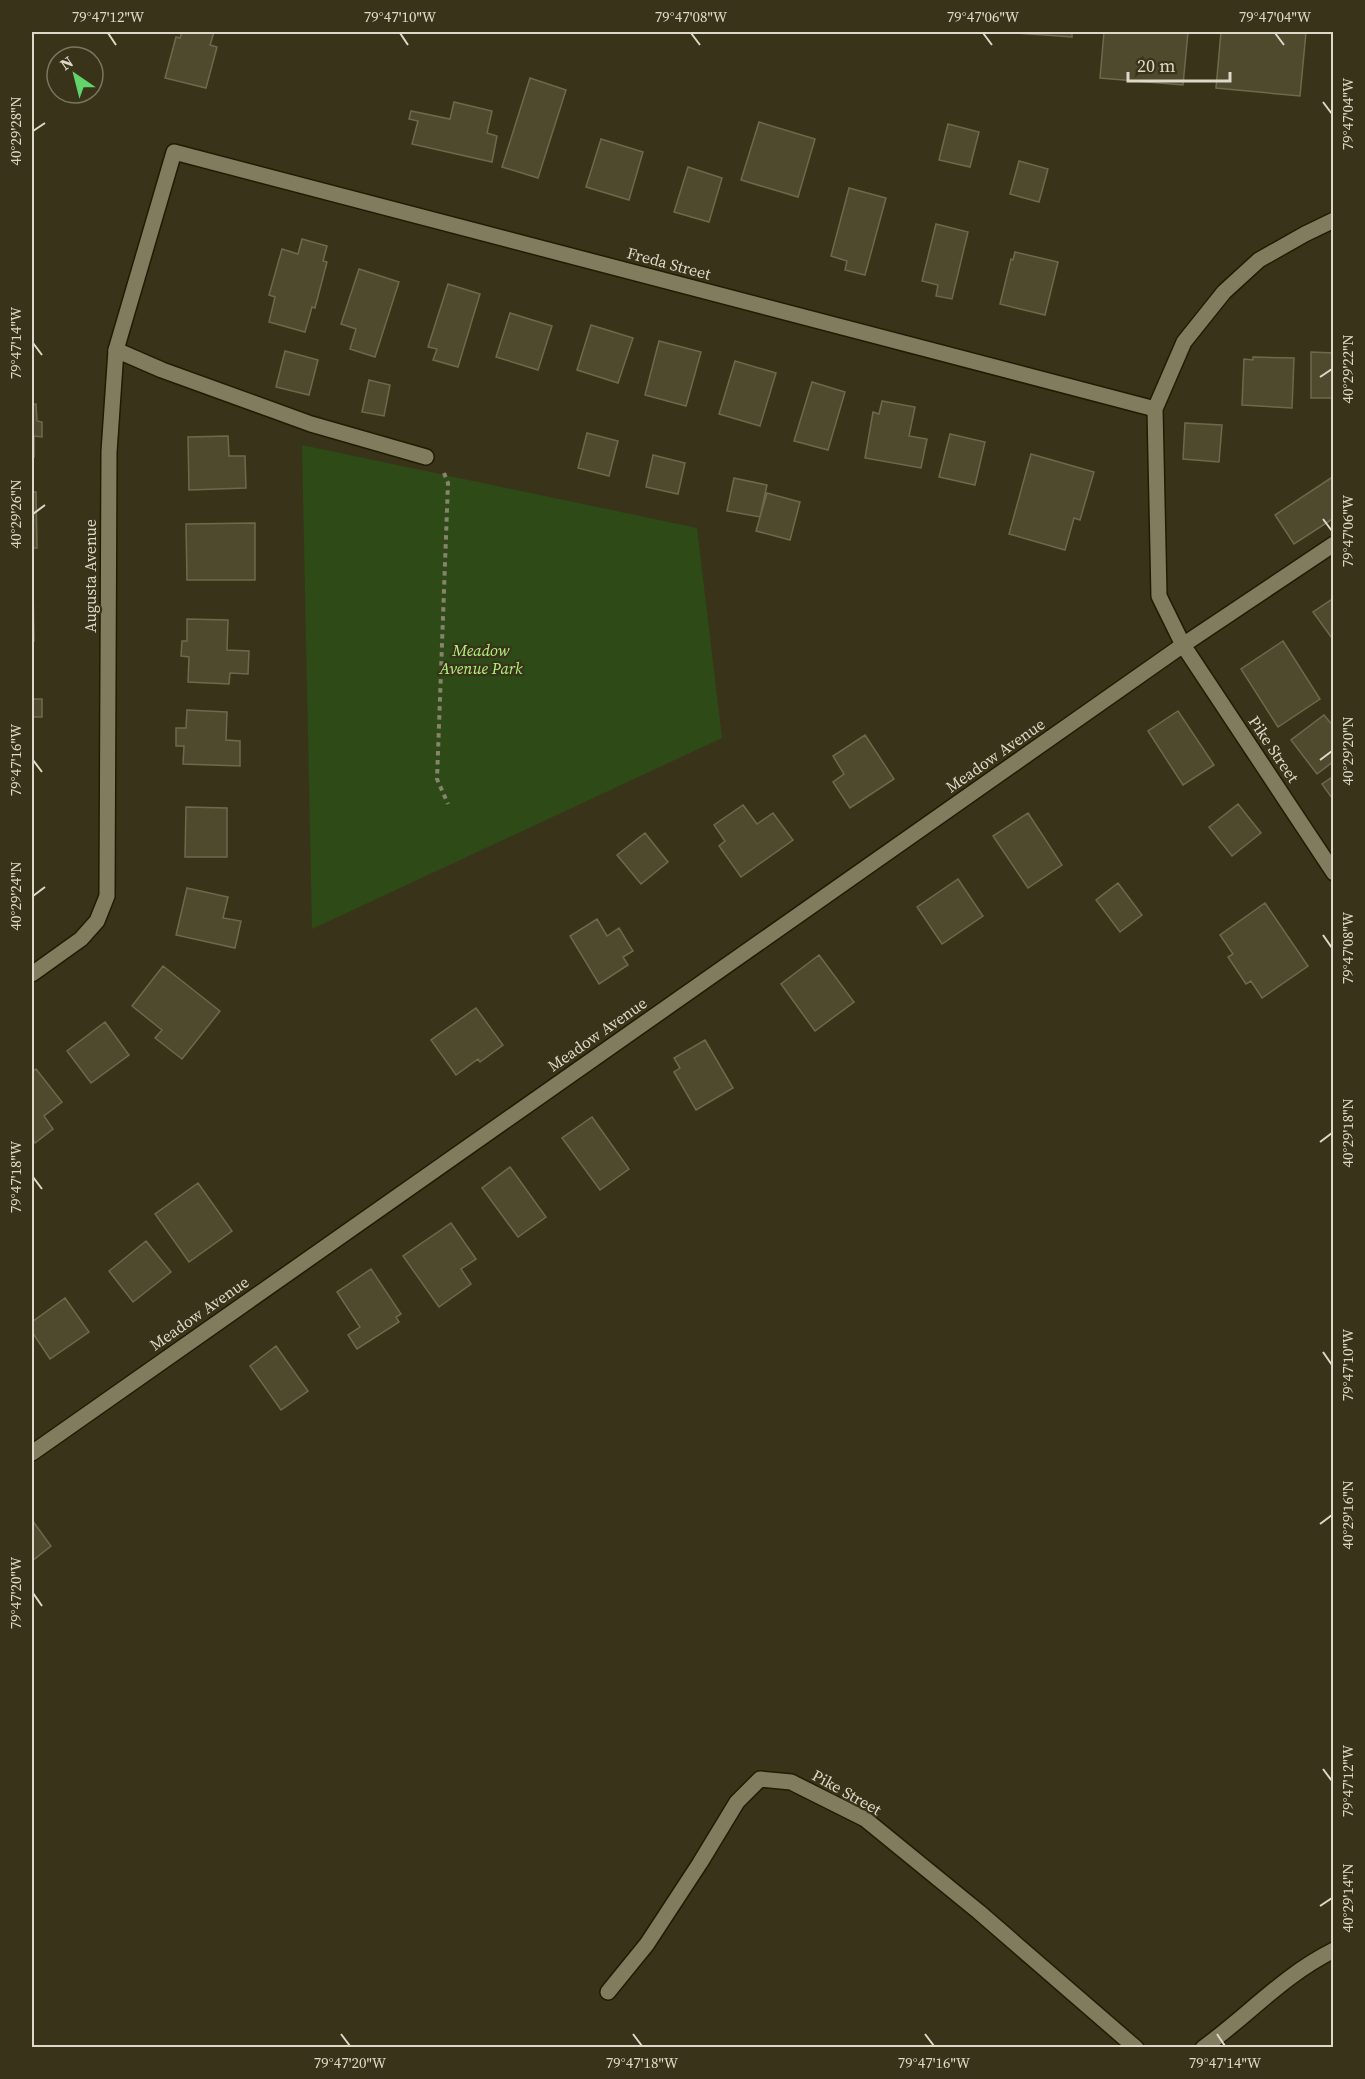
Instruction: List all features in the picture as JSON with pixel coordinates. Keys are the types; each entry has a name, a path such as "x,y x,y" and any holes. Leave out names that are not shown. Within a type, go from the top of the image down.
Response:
{"street":[{"name":"Augusta Avenue","path":"32,974 81,939 98,921 107,896 109,452 116,350 174,152"},
{"name":"Freda Street","path":"174,152 1155,409"},
{"path":"1183,645 1159,596 1155,409 1184,342 1224,292 1259,260 1334,220"},
{"path":"116,350 162,370 311,424 426,458"},
{"name":"Meadow Avenue","path":"32,1453 1183,645 1334,544"},
{"name":"Pike Street","path":"1183,645 1334,873"},
{"name":"Pike Street","path":"608,1992 647,1944 737,1802 760,1779 791,1782 865,1819 979,1912 1136,2048"},
{"path":"1203,2048 1276,1986 1319,1957 1334,1950"}],"path":[{"path":"426,458 440,464 448,483 437,779 448,804"}],"green space":[{"name":"Meadow Avenue Park","path":"302,445 697,528 722,738 312,929"}],"building":[{"path":"182,32 214,32 210,45 217,47 206,88 165,78 176,37 180,38"},
{"path":"1001,32 1072,32 1072,37"},
{"path":"1104,32 1188,32 1183,85 1100,78"},
{"path":"1221,32 1306,32 1300,96 1216,88"},
{"path":"530,78 566,90 538,178 502,167"},
{"path":"454,102 492,111 487,133 497,136 492,162 412,144 418,121 409,119 411,111 450,119"},
{"path":"759,122 815,139 798,197 741,180"},
{"path":"948,124 979,132 970,167 939,160"},
{"path":"601,139 643,152 629,200 586,187"},
{"path":"1019,161 1048,169 1039,202 1010,194"},
{"path":"688,167 722,178 709,222 674,212"},
{"path":"849,188 886,198 865,275 845,270 847,261 831,256"},
{"path":"936,224 968,232 952,299 936,296 938,285 922,281"},
{"path":"302,239 327,246 323,261 327,262 315,308 312,307 305,332 269,322 275,297 269,295 282,249 298,254"},
{"path":"1015,252 1058,262 1045,315 1000,304 1011,259 1013,260"},
{"path":"359,269 399,282 375,357 350,349 356,329 341,324"},
{"path":"448,284 480,294 458,367 433,360 437,349 428,347"},
{"path":"510,313 552,326 538,370 496,357"},
{"path":"591,325 633,338 618,383 577,370"},
{"path":"659,341 701,352 686,406 645,395"},
{"path":"285,351 318,360 309,395 276,387"},
{"path":"1311,352 1334,353 1334,398 1311,398"},
{"path":"1253,357 1294,358 1292,408 1242,405 1244,359 1253,360"},
{"path":"735,361 776,373 760,426 719,414"},
{"path":"369,380 390,385 384,416 362,412"},
{"path":"812,382 845,392 828,450 794,441"},
{"path":"882,401 915,407 909,436 927,439 921,468 865,458 873,412 879,414"},
{"path":"36,404 37,421 42,422 42,437 34,436 34,457 32,457 32,405"},
{"path":"1185,423 1222,425 1219,462 1183,459"},
{"path":"587,433 618,441 609,476 578,468"},
{"path":"950,434 985,442 975,485 939,477"},
{"path":"228,436 229,456 245,456 246,488 189,490 188,437"},
{"path":"1031,454 1094,472 1080,520 1074,518 1065,550 1009,534"},
{"path":"653,455 685,463 678,494 646,487"},
{"path":"1334,476 1334,518 1294,544 1275,515"},
{"path":"734,478 767,485 760,517 727,511"},
{"path":"32,492 36,492 37,548 32,548"},
{"path":"767,493 800,502 790,540 756,531"},
{"path":"255,523 255,580 187,580 186,524"},
{"path":"33,585 34,641 32,641"},
{"path":"1334,598 1334,641 1313,612"},
{"path":"187,619 228,620 227,650 249,651 248,674 230,673 229,684 188,682 189,657 181,656 182,641 187,641"},
{"path":"1283,641 1320,699 1278,727 1241,669"},
{"path":"32,680 33,699 42,699 42,717 33,717 32,734"},
{"path":"187,710 227,712 226,740 240,741 240,766 183,764 184,746 176,746 176,728 186,728"},
{"path":"1178,711 1214,765 1183,785 1148,731"},
{"path":"1324,715 1334,727 1334,761 1317,774 1291,740"},
{"path":"865,735 894,779 850,808 833,782 844,774 833,756"},
{"path":"1334,776 1334,801 1322,784"},
{"path":"1238,804 1261,833 1232,856 1209,827"},
{"path":"743,805 757,824 773,813 793,840 741,877 719,846 725,841 714,825"},
{"path":"186,807 227,808 227,857 185,857"},
{"path":"1028,813 1062,865 1028,888 993,836"},
{"path":"645,833 668,862 641,884 617,855"},
{"path":"958,879 983,916 942,944 917,907"},
{"path":"1118,883 1142,915 1120,932 1096,900"},
{"path":"187,888 228,897 223,918 241,921 235,948 176,935"},
{"path":"1265,903 1308,966 1262,998 1251,981 1246,984 1228,957 1233,954 1220,935"},
{"path":"597,919 607,936 619,928 633,951 623,957 628,965 599,984 570,936"},
{"path":"819,955 854,1002 815,1031 781,984"},
{"path":"163,966 220,1011 182,1059 155,1038 162,1030 132,1006"},
{"path":"476,1008 503,1045 480,1062 478,1059 456,1075 431,1040"},
{"path":"105,1022 129,1055 91,1083 67,1051"},
{"path":"705,1040 733,1088 696,1110 674,1072 680,1068 674,1058"},
{"path":"36,1069 62,1102 44,1116 53,1129 35,1143 32,1139 32,1072"},
{"path":"592,1117 629,1169 600,1190 562,1138"},
{"path":"510,1167 546,1217 518,1237 482,1188"},
{"path":"198,1183 232,1231 189,1262 155,1214"},
{"path":"451,1223 476,1259 461,1269 471,1284 439,1307 403,1256"},
{"path":"146,1241 171,1272 133,1302 109,1271"},
{"path":"371,1269 401,1314 396,1317 399,1322 357,1349 348,1335 360,1327 337,1292"},
{"path":"65,1298 89,1332 50,1359 32,1332 32,1322"},
{"path":"276,1346 308,1391 281,1410 250,1366"},
{"path":"32,1520 51,1546 32,1561"}]}
